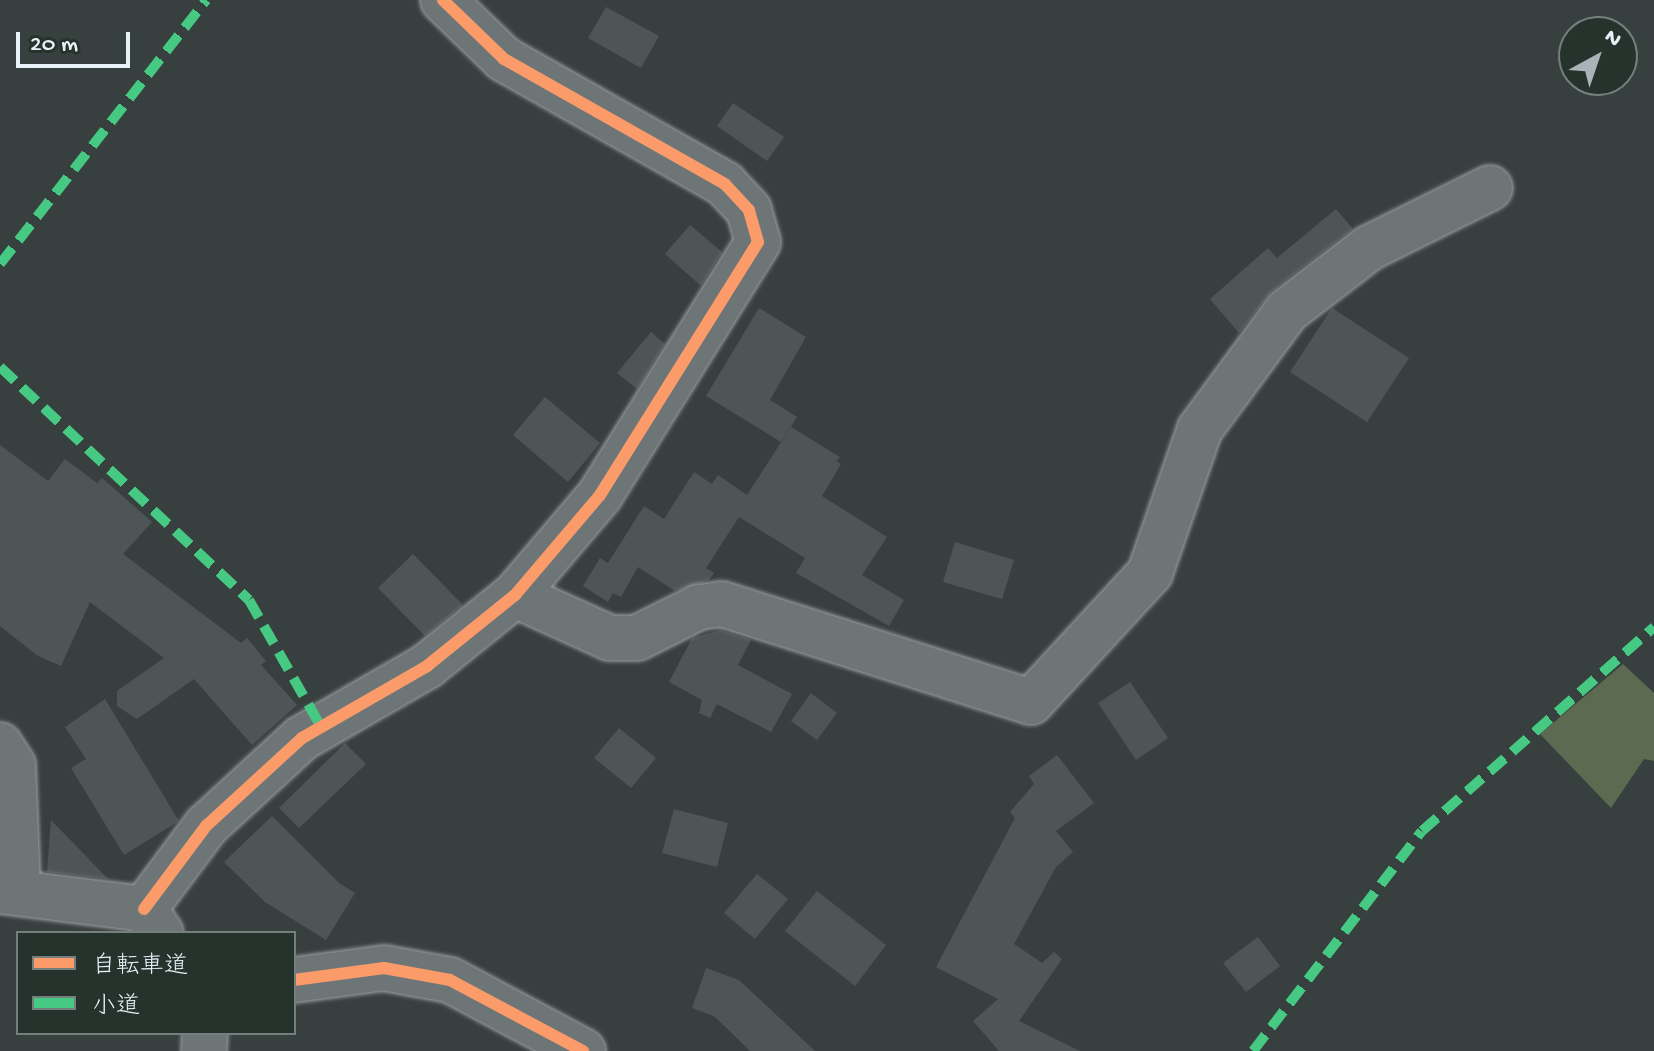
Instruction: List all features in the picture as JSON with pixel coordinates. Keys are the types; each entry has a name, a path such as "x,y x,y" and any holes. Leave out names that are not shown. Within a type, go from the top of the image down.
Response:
{"street":[{"path":"0,745 13,765 9,892 152,921 206,826 302,738 427,666 515,595 600,495 758,242 749,210 725,184 504,59 443,0"},
{"path":"515,595 610,638 637,638 699,607 722,604 1031,702 1150,573 1200,429 1287,311 1369,248 1490,188"},
{"path":"296,980 384,968 450,980 583,1051"}],"green space":[{"path":"1623,664 1654,693 1654,761 1644,759 1611,808 1540,734"}],"building":[{"path":"606,7 659,36 641,68 588,38"},
{"path":"733,103 784,137 767,161 717,126"},
{"path":"1336,209 1353,229 1272,291 1239,333 1210,299 1268,248 1277,258"},
{"path":"690,225 722,252 701,286 665,254"},
{"path":"759,308 806,337 770,400 797,417 781,442 706,396"},
{"path":"1332,308 1409,358 1367,422 1290,372"},
{"path":"651,332 665,344 637,389 617,373"},
{"path":"545,397 600,443 568,482 513,435"},
{"path":"791,427 840,457 836,461 841,464 822,496 887,537 862,575 904,600 889,626 796,573 805,558 739,517 706,568 714,573 709,580 675,591 638,567 621,597 613,593 608,602 583,586 600,558 608,563 644,506 664,519 694,472 712,484 718,475 747,495"},
{"path":"0,445 48,481 65,459 97,483 102,478 152,522 123,554 241,643 247,638 266,661 261,665 297,705 252,745 194,679 137,719 117,706 117,691 164,658 90,602 61,666 38,656 0,626"},
{"path":"955,542 1014,560 1002,599 943,582"},
{"path":"413,554 463,605 425,636 378,588"},
{"path":"720,630 751,640 738,665 792,694 771,732 717,704 710,718 699,713 702,700 669,682 692,638"},
{"path":"1130,682 1168,738 1136,760 1098,703"},
{"path":"811,693 837,713 817,740 791,721"},
{"path":"105,699 179,821 124,855 71,768 86,759 65,727"},
{"path":"619,728 656,758 631,788 594,758"},
{"path":"345,743 366,764 299,828 279,808"},
{"path":"1057,755 1094,803 1056,831 1073,852 1056,867 1014,944 1042,963 1054,952 1062,959 1019,1021 1080,1051 999,1051 973,1021 998,999 936,967 1015,818 1010,812 1034,784 1029,776"},
{"path":"674,809 728,823 717,867 662,853"},
{"path":"272,816 339,883 355,893 326,940 265,902 224,862"},
{"path":"51,820 108,879 47,872"},
{"path":"757,874 788,899 755,939 724,913"},
{"path":"817,891 886,945 855,986 785,931"},
{"path":"1258,937 1280,966 1246,992 1223,963"},
{"path":"706,968 739,980 815,1051 750,1051 714,1016 692,1008"}],"marked path":[{"path":"0,264 206,0"},
{"path":"0,367 249,600 321,727"},
{"path":"1253,1051 1422,831 1654,627"}],"cycle path":[{"path":"144,909 206,826 302,738 427,666 515,595 600,495 758,242 749,210 725,184 504,59 443,0"},
{"path":"296,980 384,968 450,980 583,1051"}]}
